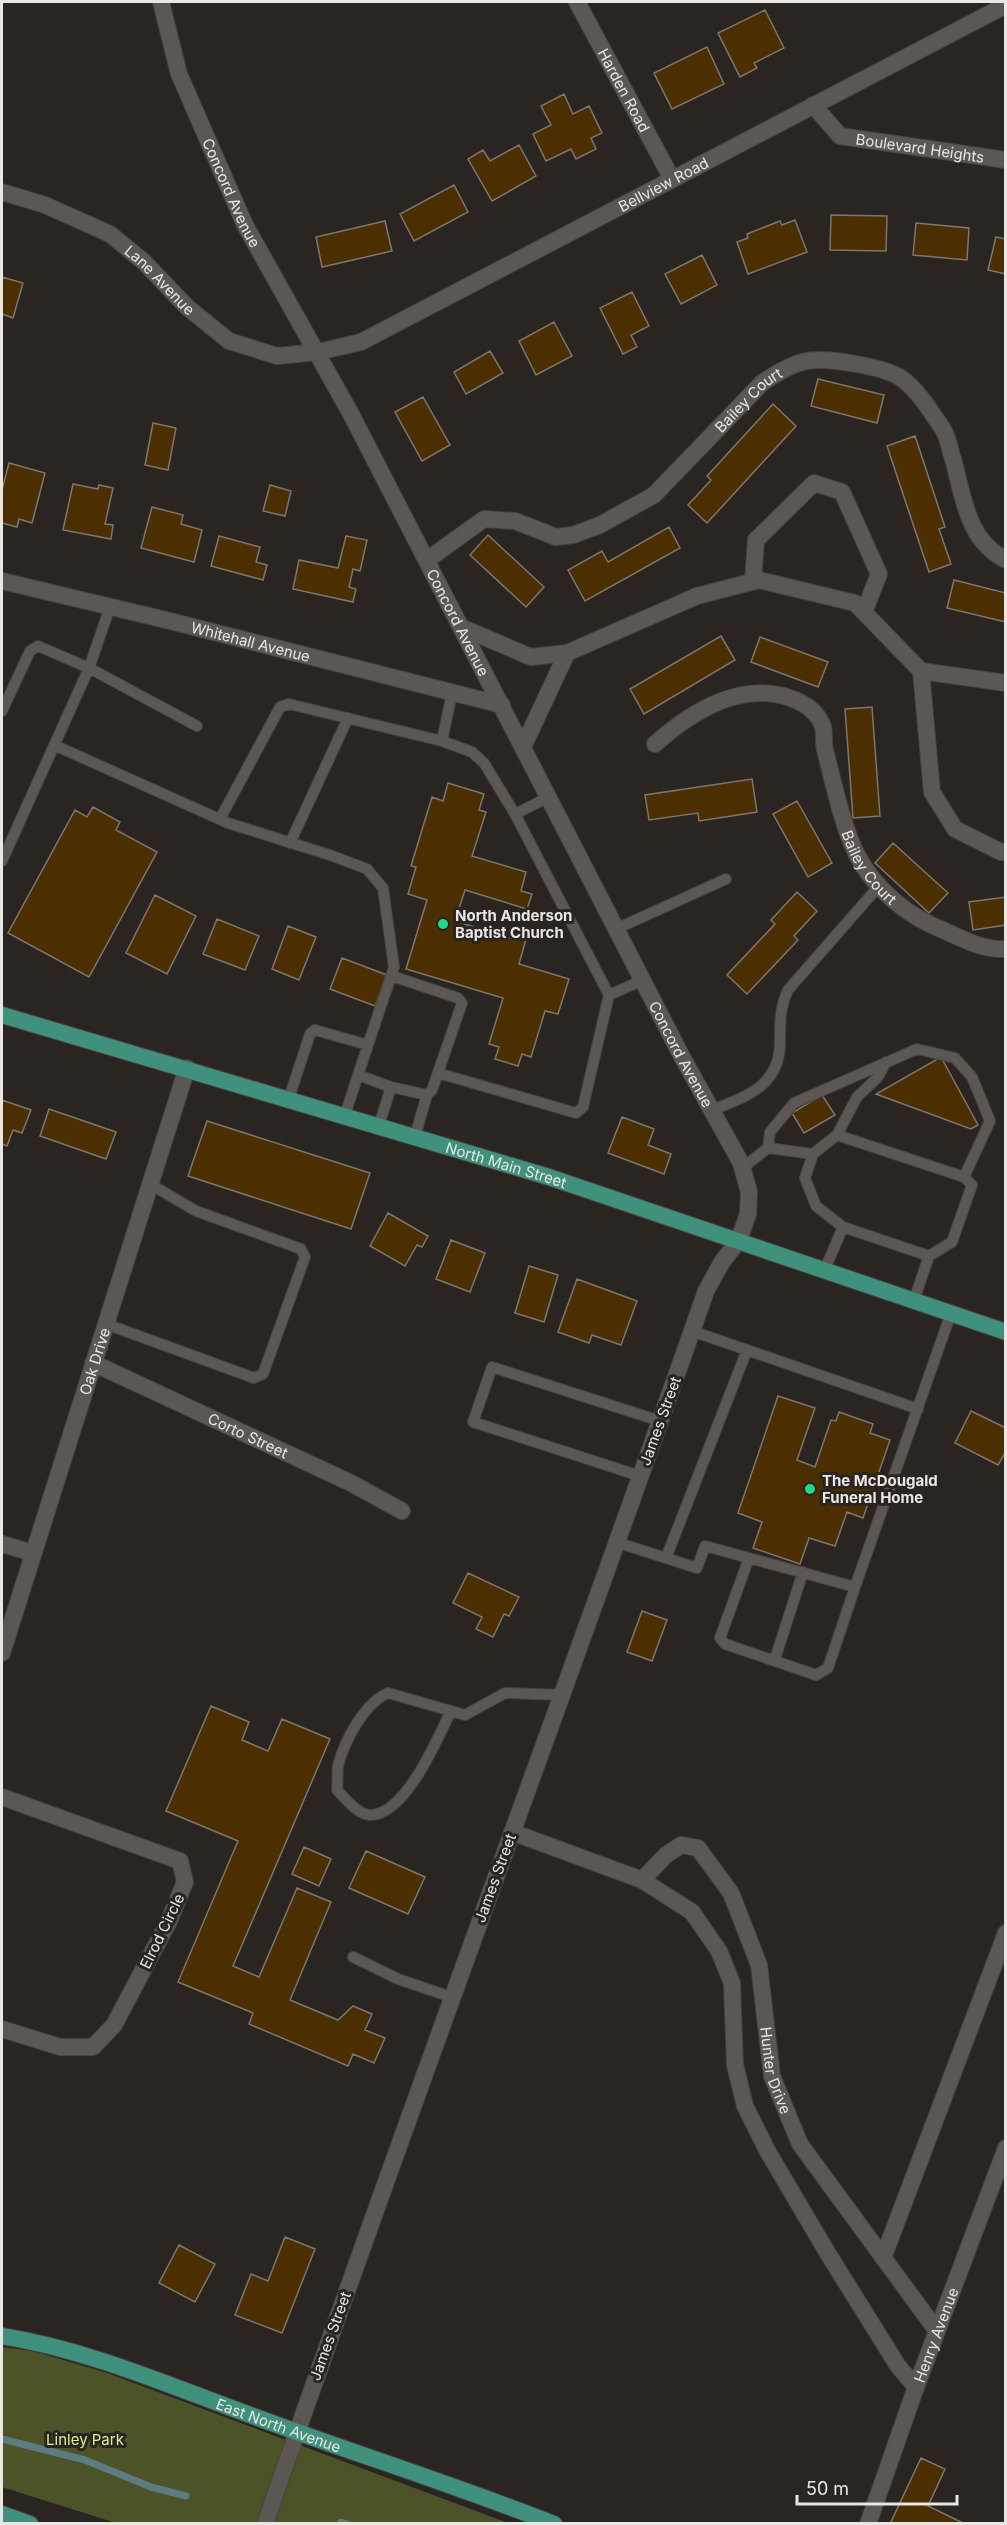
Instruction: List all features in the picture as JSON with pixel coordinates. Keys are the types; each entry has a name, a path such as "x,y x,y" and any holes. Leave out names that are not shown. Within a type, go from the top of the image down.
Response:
{"main road":[{"name":"North Main Street","path":"2,1015 289,1098 549,1177 1005,1332"},
{"name":"East North Avenue","path":"2,2336 29,2340 118,2365 296,2432 554,2523"},
{"path":"2,2514 30,2523"}],"street":[{"name":"Concord Avenue","path":"160,2 179,74 245,225 318,352 742,1168 748,1199 748,1214 739,1240"},
{"name":"Harden Road","path":"577,2 672,179"},
{"name":"Bellview Road","path":"318,352 362,342 1005,5"},
{"name":"Boulevard Heights","path":"813,105 840,136 1005,160"},
{"name":"Lane Avenue","path":"2,192 45,205 110,234 144,261 187,307 229,340 277,356 318,352"},
{"name":"Bailey Court","path":"427,560 484,519 515,521 556,537 582,532 636,506 654,495 762,383 783,368 802,361 839,361 870,366 894,373 914,387 946,434 976,534 988,551 1005,560"},
{"path":"753,581 756,540 814,483 842,492 879,574 864,612"},
{"path":"463,628 531,657 567,653 697,596 759,580 855,603 921,671 1005,682"},
{"name":"Whitehall Avenue","path":"2,581 502,705"},
{"path":"523,747 567,653"},
{"path":"921,671 932,792 955,829 1005,852"},
{"name":"Bailey Court","path":"655,744 694,713 744,693 778,694 807,704 823,727 824,746 856,855 879,886 900,907 937,928 990,950 1005,949"},
{"name":"Oak Drive","path":"2,1653 187,1068"},
{"name":"James Street","path":"265,2523 451,1997 563,1695 706,1291 722,1262 739,1240"},
{"name":"Corto Street","path":"93,1363 351,1483 402,1511"},
{"path":"2,1544 33,1553"},
{"name":"Elrod Circle","path":"2,1797 180,1861 185,1882 169,1921 114,2025 93,2047 60,2047 2,2029"},
{"path":"512,1832 642,1880 692,1912 719,1951 732,1983 735,2065 745,2106 768,2152 827,2252 898,2366 916,2387"},
{"name":"Hunter Drive","path":"642,1880 666,1856 681,1845 698,1848 731,1893 759,1965 772,2076 800,2144 936,2331"},
{"path":"883,2258 1005,1933"},
{"name":"Henry Avenue","path":"868,2523 936,2331 1005,2148"}],"lane":[{"path":"2,861 89,668 110,607"},
{"path":"2,711 30,651 38,646 89,668 197,726"},
{"path":"441,741 452,693"},
{"path":"220,819 280,707 289,704 441,741 472,752 484,763 515,814 609,995 583,1107 576,1113 438,1073"},
{"path":"290,843 348,718"},
{"path":"54,745 220,819 367,869 383,888 394,967 345,1115"},
{"path":"515,814 549,797"},
{"path":"616,929 726,879"},
{"path":"712,1110 756,1089 774,1072 781,1050 779,1018 788,990 879,886"},
{"path":"392,976 458,998 462,1003 432,1090 427,1095 416,1136"},
{"path":"609,995 643,980"},
{"path":"289,1098 310,1034 315,1030 368,1045"},
{"path":"768,1148 770,1132 794,1103 917,1049 955,1058 972,1077 990,1121 964,1177"},
{"path":"886,1062 878,1077 857,1097 837,1135 813,1154 805,1178 816,1206 843,1227 929,1256"},
{"path":"358,1075 391,1087 427,1095"},
{"path":"379,1125 391,1087"},
{"path":"837,1135 964,1177 972,1185 952,1242 929,1256 914,1300"},
{"path":"742,1168 768,1148 813,1154"},
{"path":"106,1324 254,1378 263,1374 305,1257 301,1249 196,1211 150,1184"},
{"path":"825,1269 843,1227"},
{"path":"749,1558 720,1638 725,1644 775,1659 816,1675 828,1668 951,1313"},
{"path":"692,1331 918,1408"},
{"path":"666,1558 747,1350"},
{"path":"640,1476 473,1422 492,1367 660,1421"},
{"path":"616,1542 697,1569 705,1546 855,1587"},
{"path":"775,1659 802,1572"},
{"path":"451,1711 418,1774 395,1804 384,1812 369,1815 354,1808 337,1790 339,1766 359,1718 379,1697 388,1693 451,1711 465,1715 505,1693 563,1695"},
{"path":"353,1957 398,1979 451,1997"}],"green space":[{"name":"Linley Park","path":"2,2347 33,2351 107,2373 508,2523 116,2523 2,2487"}],"building":[{"path":"765,10 784,48 754,63 757,68 740,77 718,33"},
{"path":"707,47 724,84 672,109 654,73"},
{"path":"564,94 573,114 589,106 602,133 591,138 596,149 576,159 571,149 546,161 533,134 551,125 541,106"},
{"path":"519,145 536,176 492,201 468,159 483,150 490,161"},
{"path":"454,185 468,212 414,241 400,214"},
{"path":"831,215 887,216 886,251 830,250"},
{"path":"795,220 807,252 748,274 737,242 748,238 747,234 780,221 782,225"},
{"path":"385,221 392,251 322,267 316,237"},
{"path":"916,223 969,228 967,260 913,255"},
{"path":"996,237 1006,239 1006,274 988,270"},
{"path":"702,255 717,285 681,304 665,274"},
{"path":"2,277 23,283 13,318 2,314"},
{"path":"632,292 649,326 631,335 637,347 623,354 600,308"},
{"path":"554,322 572,356 536,375 519,341"},
{"path":"490,351 503,373 466,394 454,372"},
{"path":"818,379 884,395 877,423 811,406"},
{"path":"423,397 450,445 422,461 395,412"},
{"path":"773,404 796,426 707,523 688,505 711,480 707,476"},
{"path":"153,423 176,428 168,470 145,465"},
{"path":"915,436 945,527 939,529 951,564 929,572 887,446"},
{"path":"9,463 45,473 32,523 19,519 17,527 2,523 2,490"},
{"path":"73,484 98,489 99,485 113,488 105,524 113,525 111,539 63,530"},
{"path":"270,485 291,491 285,516 263,511"},
{"path":"152,507 183,515 181,524 202,530 194,562 141,548"},
{"path":"669,527 680,548 585,601 568,570 602,551 608,562"},
{"path":"488,535 544,587 526,607 470,555"},
{"path":"219,536 260,547 256,562 267,565 263,580 211,566"},
{"path":"346,536 367,540 360,571 353,569 349,587 356,589 353,602 293,589 299,560 338,568"},
{"path":"954,580 1006,593 1006,622 947,608"},
{"path":"721,636 735,660 644,714 630,689"},
{"path":"760,637 828,662 818,687 751,662"},
{"path":"872,707 880,816 853,818 845,709"},
{"path":"752,779 757,812 699,821 698,813 649,820 645,795"},
{"name":"North Anderson Baptist Church","path":"448,783 484,794 479,810 486,812 472,856 526,872 521,891 532,894 527,909 465,890 455,921 510,938 513,928 528,932 519,964 569,979 558,1014 545,1011 531,1057 522,1054 518,1066 495,1059 499,1047 489,1044 503,998 406,969 427,900 408,894 416,867 411,866 432,797 443,801"},
{"path":"797,801 832,863 808,877 773,814"},
{"path":"93,807 120,822 116,830 157,852 89,977 8,933 75,810 87,817"},
{"path":"893,843 948,893 929,913 875,863"},
{"path":"797,892 817,911 794,936 798,940 747,994 727,975 775,924 771,920"},
{"path":"155,895 196,916 167,974 126,953"},
{"path":"1006,897 1006,925 973,930 969,902"},
{"path":"217,919 259,936 245,970 203,954"},
{"path":"288,926 316,937 299,980 272,969"},
{"path":"342,958 387,975 375,1006 330,989"},
{"path":"941,1057 978,1125 971,1129 876,1094"},
{"path":"822,1095 835,1115 804,1133 792,1113"},
{"path":"2,1100 31,1110 22,1133 13,1130 7,1146 2,1144"},
{"path":"49,1109 116,1132 106,1159 40,1136"},
{"path":"622,1117 654,1129 648,1145 671,1154 664,1174 608,1153"},
{"path":"207,1121 370,1173 351,1229 188,1176"},
{"path":"388,1213 428,1236 422,1247 417,1245 405,1266 370,1246"},
{"path":"451,1240 485,1253 470,1292 436,1279"},
{"path":"529,1266 558,1275 544,1322 515,1313"},
{"path":"577,1279 637,1301 621,1345 592,1335 589,1343 558,1332"},
{"name":"The McDougald Funeral Home","path":"778,1396 815,1408 797,1460 815,1467 831,1420 836,1421 839,1412 873,1424 870,1433 890,1440 863,1518 847,1512 835,1546 809,1538 800,1564 753,1548 762,1522 738,1513"},
{"path":"971,1411 1006,1428 1006,1451 998,1465 955,1443"},
{"path":"468,1573 519,1597 509,1616 504,1614 493,1637 476,1629 482,1617 453,1603"},
{"path":"642,1611 667,1620 652,1661 627,1652"},
{"path":"211,1706 249,1722 242,1740 268,1751 282,1719 330,1739 233,1966 259,1977 297,1888 331,1902 290,2000 338,2020 353,2006 372,2014 365,2030 385,2038 374,2063 353,2054 348,2066 249,2024 253,2013 178,1982 238,1841 166,1811"},
{"path":"304,1847 331,1859 319,1886 292,1874"},
{"path":"366,1851 425,1877 408,1914 349,1888"},
{"path":"285,2237 315,2249 282,2333 235,2315 251,2274 268,2281"},
{"path":"179,2245 215,2264 195,2302 159,2283"},
{"path":"921,2458 945,2469 928,2506 965,2524 890,2524"}],"waterway":[{"path":"2,2439 85,2460 151,2487 186,2496"},
{"path":"341,2522 347,2524"}],"place":[{"name":"North Anderson Baptist Church","path":"443,924"},
{"name":"The McDougald Funeral Home","path":"810,1489"}]}
